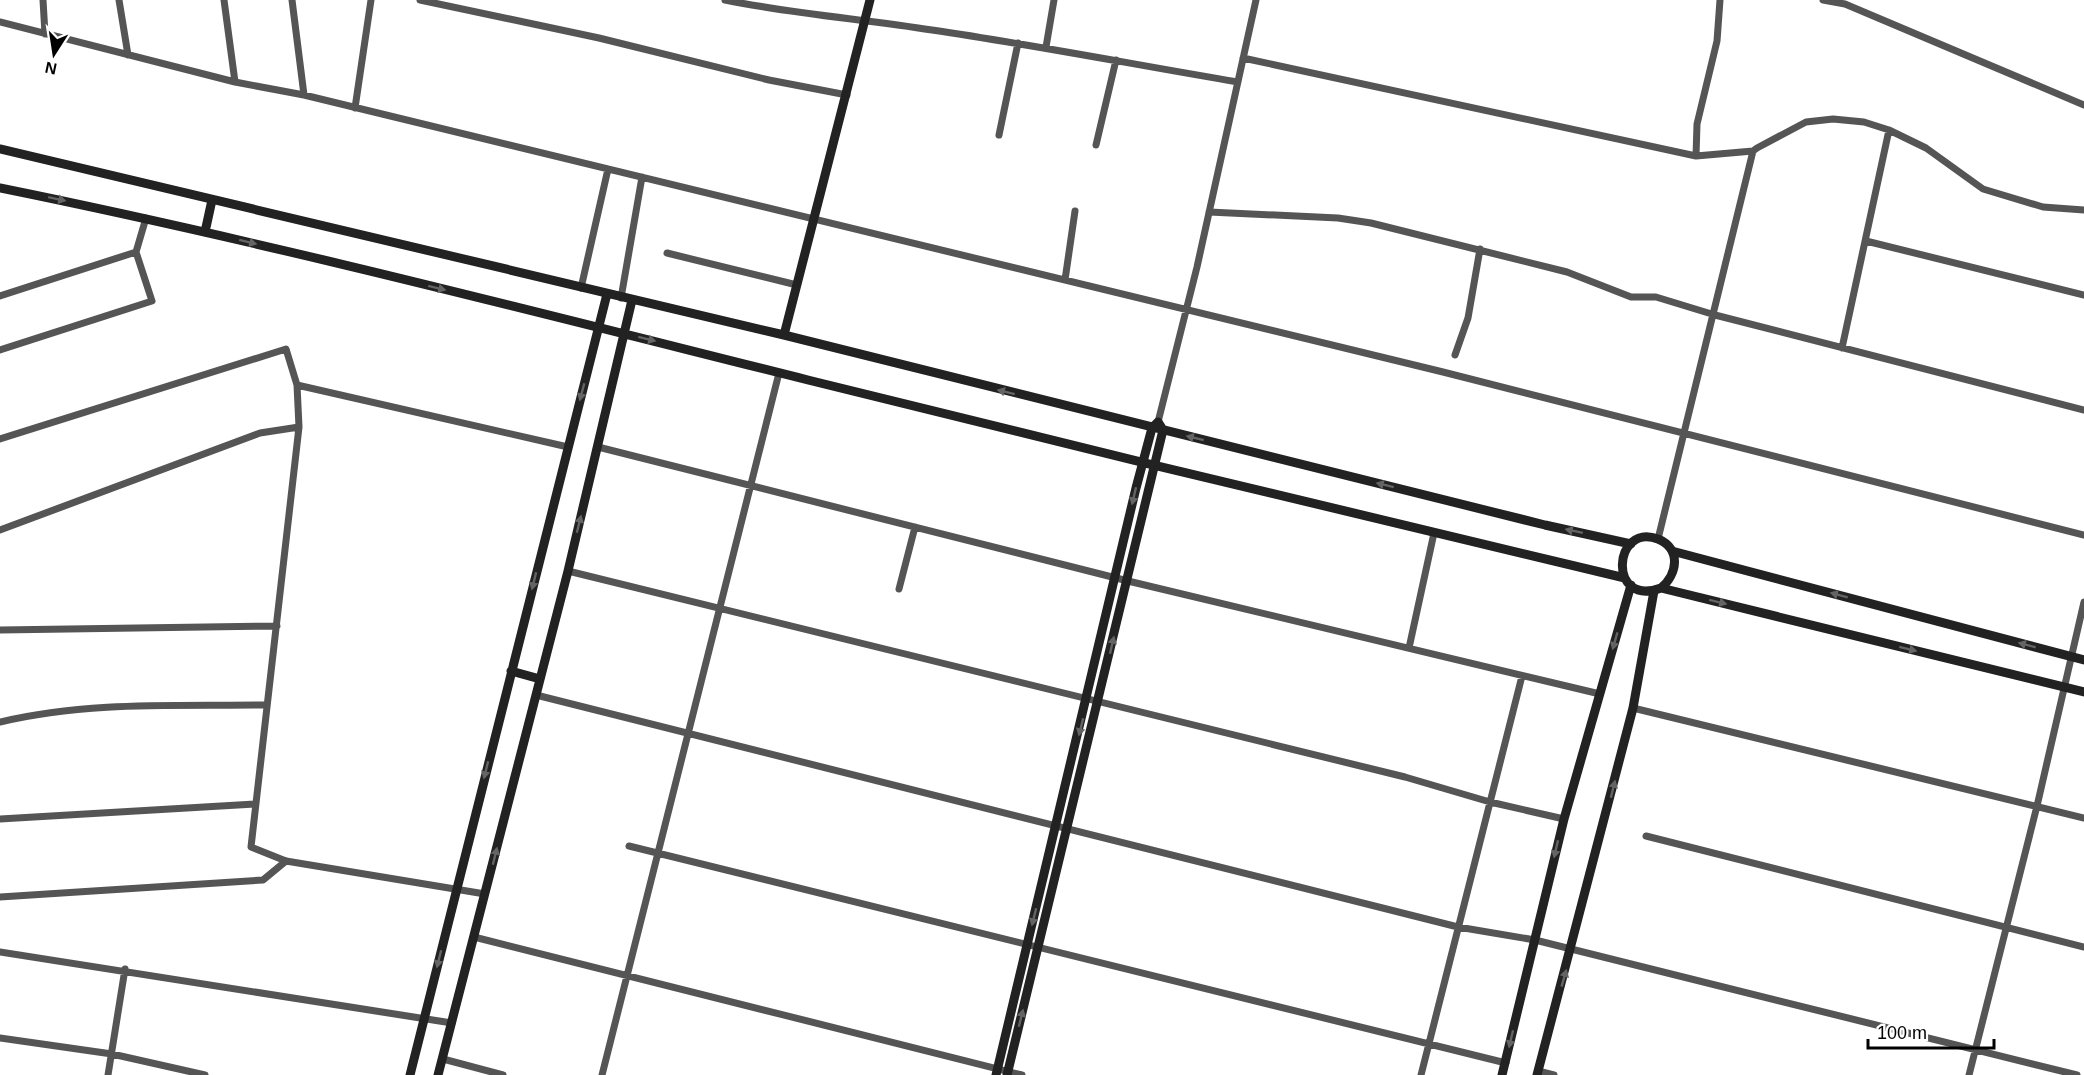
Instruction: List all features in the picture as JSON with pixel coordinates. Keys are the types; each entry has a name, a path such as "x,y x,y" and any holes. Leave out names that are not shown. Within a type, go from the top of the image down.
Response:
{"main road":[{"path":"784,335 870,0"},
{"path":"0,149 784,335 1631,544"},
{"path":"0,188 146,218 600,327 1153,467 1628,581 1638,590 1658,590 2084,692"},
{"path":"205,232 212,200"},
{"path":"410,1075 607,294"},
{"path":"438,1075 568,570 633,300"},
{"path":"996,1072 1143,464 1158,427"},
{"path":"1007,1073 1128,580 1153,467 1158,427"},
{"path":"1502,1075 1564,819 1600,694 1628,581 1622,559 1631,544 1639,539 1658,539 1672,551 2084,660"},
{"path":"1537,1073 1633,708 1658,590 1675,572 1672,551"},
{"path":"511,671 540,679"}],"street":[{"path":"43,0 45,34"},
{"path":"119,0 128,55"},
{"path":"224,0 235,82"},
{"path":"292,0 304,95"},
{"path":"355,108 371,0"},
{"path":"420,0 599,38 769,80 847,95"},
{"path":"725,0 769,9 865,20 1046,47 1238,82"},
{"path":"1046,47 1054,0"},
{"path":"1158,427 1256,0"},
{"path":"1696,156 1697,124 1717,41 1720,0"},
{"path":"1823,0 1855,8 2084,105"},
{"path":"0,22 235,82 304,95 815,218 1685,433 2084,535"},
{"path":"999,135 1018,43"},
{"path":"1243,58 1696,156 1753,151 1806,122 1833,119 1864,122 1889,130 1926,148 1983,189 2043,207 2084,210"},
{"path":"1096,145 1116,60"},
{"path":"1842,348 1889,130"},
{"path":"1658,539 1715,315 1753,151"},
{"path":"582,288 608,169"},
{"path":"621,297 642,177"},
{"path":"1065,280 1075,211"},
{"path":"1209,212 1338,218 1371,223 1567,272 1631,297 1656,297 1715,315 2084,410"},
{"path":"0,350 152,301 136,252 146,218"},
{"path":"1866,241 2084,295"},
{"path":"1455,355 1468,318 1480,249"},
{"path":"0,296 136,252"},
{"path":"667,253 797,285"},
{"path":"0,439 286,350 297,385 299,428 251,847 286,861 485,894"},
{"path":"602,1075 779,373"},
{"path":"297,385 568,447"},
{"path":"0,530 260,434 299,428"},
{"path":"598,447 1116,578 1600,694"},
{"path":"899,589 915,527"},
{"path":"1409,648 1434,533"},
{"path":"568,570 1098,704 1405,777 1490,802 1564,819"},
{"path":"1969,1075 2037,806 2084,602"},
{"path":"0,630 277,626"},
{"path":"1421,1075 1522,676"},
{"path":"536,695 1068,827 1458,927 1535,940 2077,1075"},
{"path":"0,722 99,708 266,705"},
{"path":"1633,708 2084,818"},
{"path":"0,819 255,804"},
{"path":"1646,836 2084,947"},
{"path":"629,846 1506,1063"},
{"path":"0,897 263,880 286,861"},
{"path":"474,937 996,1072 1022,1075"},
{"path":"0,952 125,969 452,1023"},
{"path":"108,1075 125,969"},
{"path":"0,1038 112,1054 205,1075"},
{"path":"442,1059 503,1075"},
{"path":"1537,1073 1554,1075"}]}
